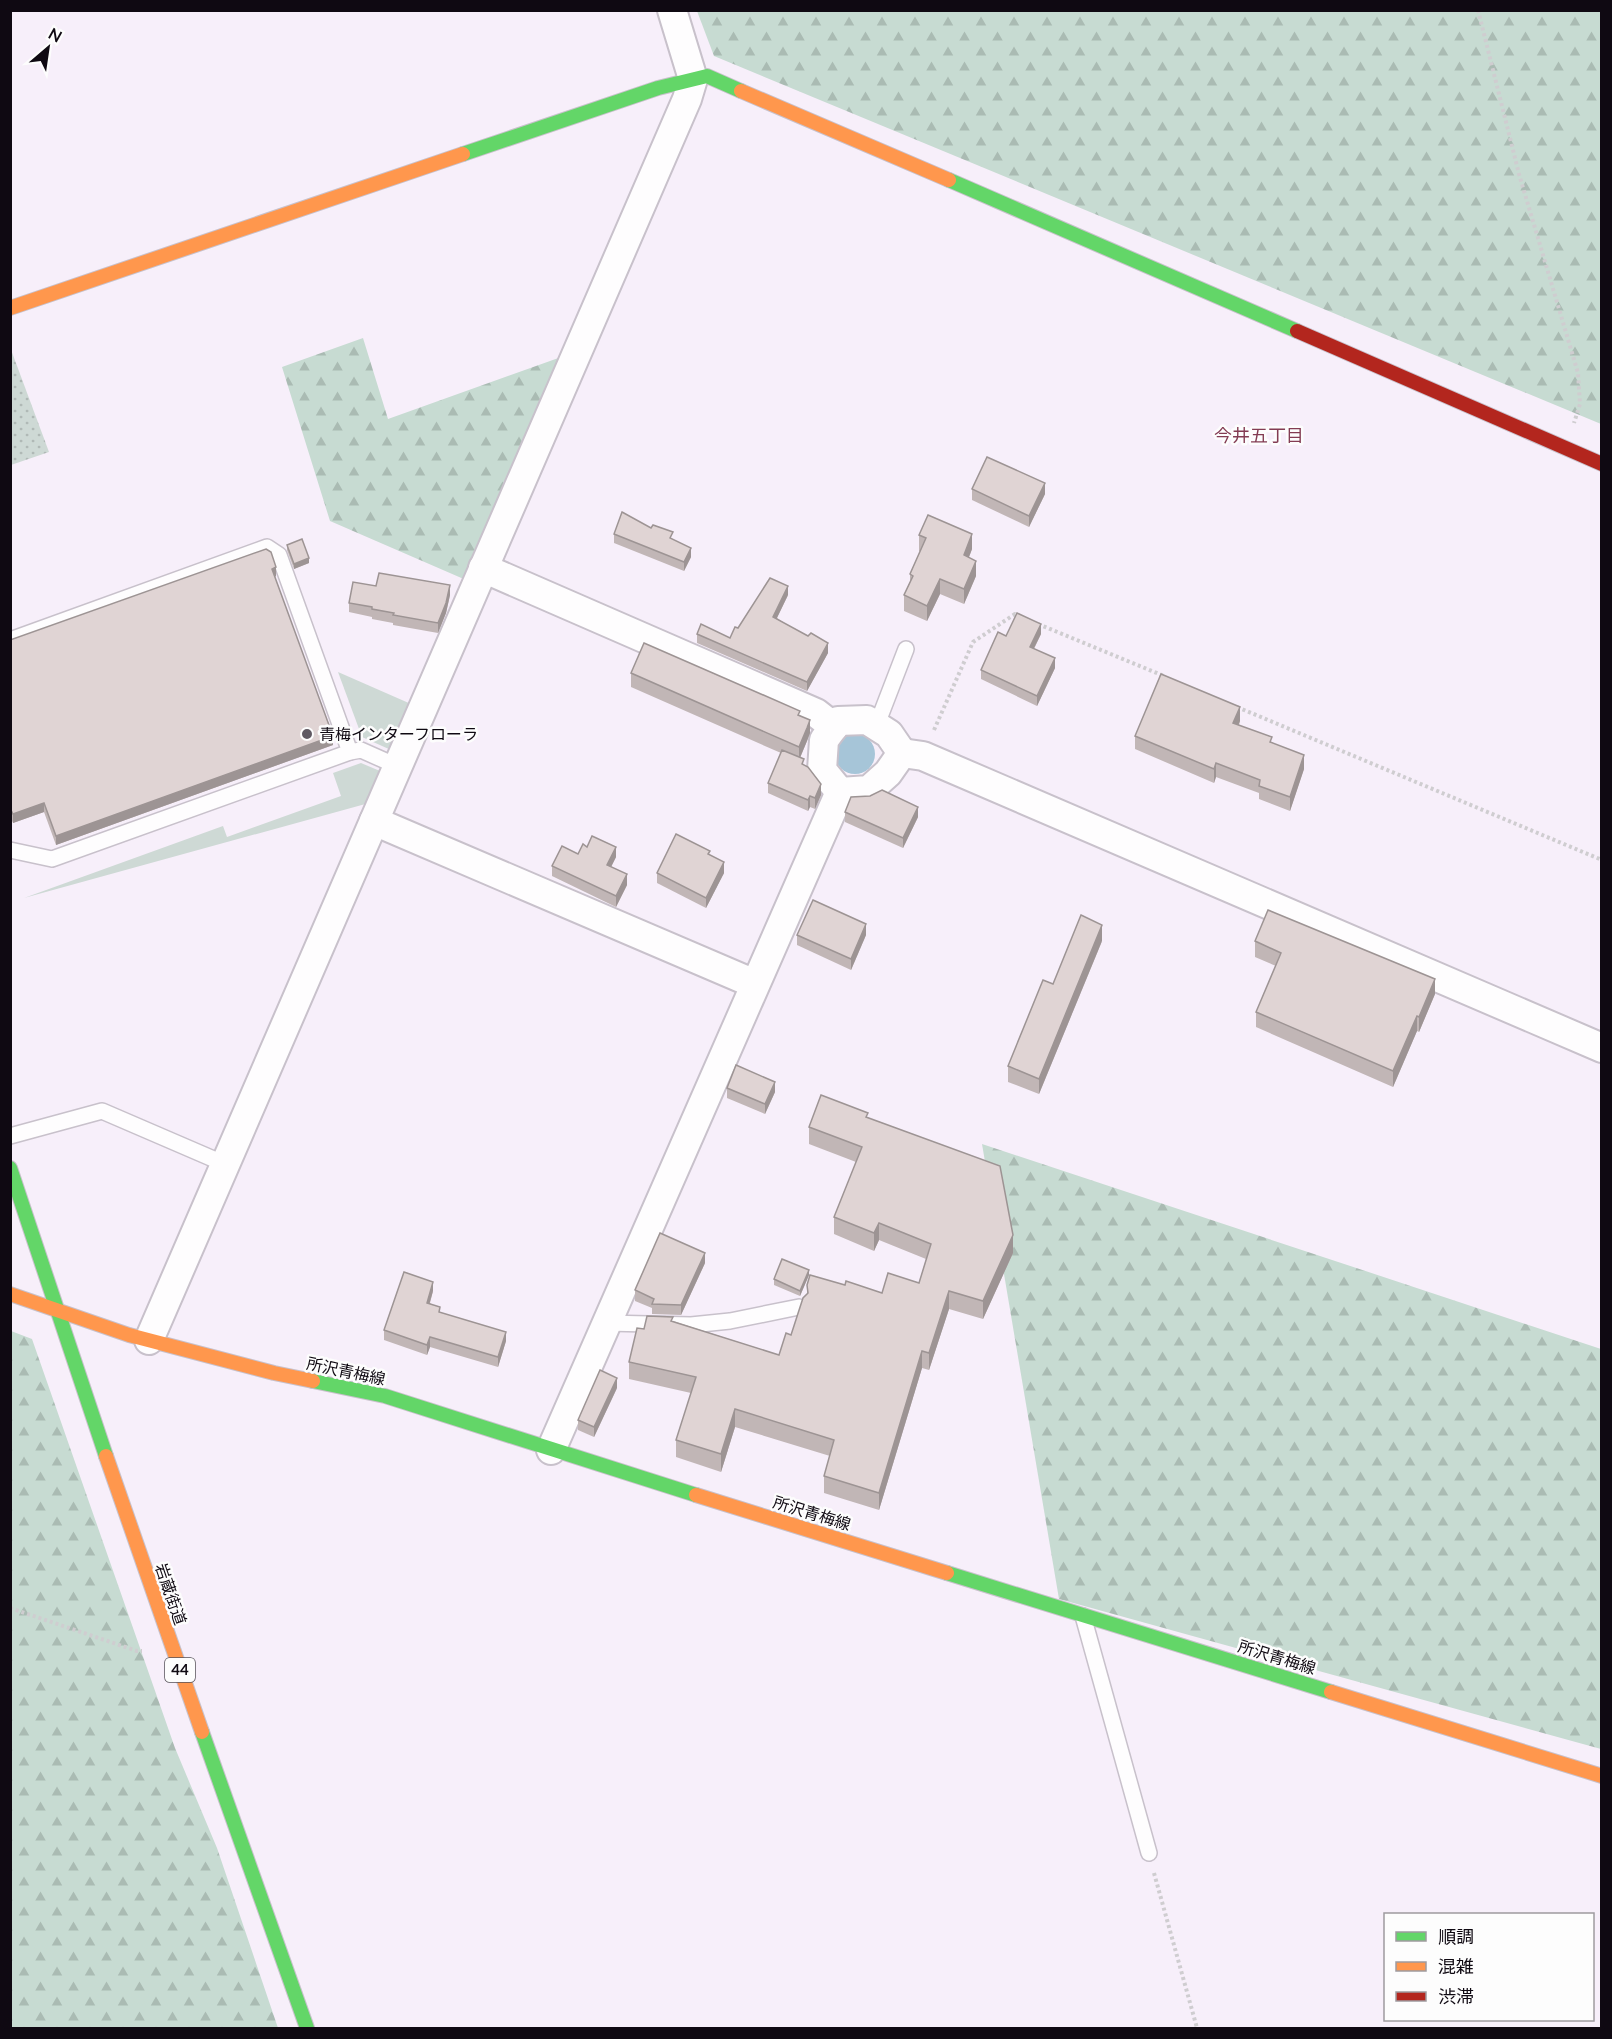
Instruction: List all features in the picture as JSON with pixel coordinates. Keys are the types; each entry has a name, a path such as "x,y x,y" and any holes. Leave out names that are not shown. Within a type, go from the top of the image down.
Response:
{"main road":[{"path":"10,308 635,96 707,76 1524,428 1560,447 1602,464"},
{"name":"岩蔵街道","path":"10,1168 172,1648 307,2028"},
{"path":"12,1215 19,1195"},
{"name":"所沢青梅線","path":"10,1294 149,1340 274,1372 385,1396 551,1450 1602,1776"}],"street":[{"path":"149,1340 682,110 693,79 672,10"},
{"path":"483,568 805,709 834,727"},
{"path":"840,792 822,770 824,740 838,721 867,720 889,734 912,754 1602,1048"},
{"path":"840,792 868,790 912,754"},
{"path":"551,1450 840,792"},
{"path":"374,821 755,984"}],"lane":[{"path":"10,640 267,547 279,555 350,752"},
{"path":"874,725 881,714 906,649"},
{"path":"10,850 52,859 350,752 361,750 397,766"},
{"path":"10,1136 102,1111 225,1164"},
{"path":"606,1323 691,1325 730,1321 799,1307"},
{"path":"1083,1614 1149,1853"}],"path":[{"path":"1478,10 1519,174 1578,373 1580,404 1577,416 1560,447"},
{"path":"912,754 974,642 1016,614 1026,619"},
{"path":"1037,623 1166,677"},
{"path":"1231,704 1602,860"},
{"path":"10,1608 137,1651 172,1648"},
{"path":"1149,1853 1197,2028"}],"shaded area":[{"path":"10,347 49,452 11,465 10,465"},
{"path":"338,672 411,704 391,750 362,737"},
{"path":"361,763 380,771 381,774 369,803 24,898 223,826 227,837 341,796 333,773"}],"green space":[{"path":"697,11 1601,11 1601,424 714,56"},
{"path":"363,338 388,419 564,356 466,580 330,521 282,367"},
{"path":"982,1144 1601,1349 1601,1749 1059,1599"},
{"path":"11,1331 32,1339 175,1748 217,1848 278,2028 11,2028"}],"water":[{"path":"855,734 869,740 875,754 869,768 855,774 841,768 835,754 841,740"}],"building":[{"path":"987,457 1045,483 1029,516 972,489"},
{"path":"622,512 651,528 653,525 673,532 670,538 691,548 684,562 614,534"},
{"path":"928,515 972,534 964,555 976,561 964,589 940,579 927,606 904,595 913,576 910,574 926,538 919,535"},
{"path":"302,539 309,558 294,564 287,545"},
{"path":"266,549 271,552 276,567 272,569 333,736 56,836 44,803 13,814 10,808 10,640"},
{"path":"379,573 450,585 438,623 393,615 394,613 349,603 353,582 376,586"},
{"path":"770,578 788,586 773,617 808,636 811,633 828,643 807,682 697,634 701,624 730,638 735,627 738,628"},
{"path":"1017,613 1041,624 1030,647 1055,658 1037,696 981,670 998,632 1006,636"},
{"path":"644,643 800,711 798,715 810,720 799,747 631,673"},
{"path":"1161,674 1240,707 1233,723 1272,737 1270,742 1304,755 1290,797 1259,786 1260,780 1216,763 1214,769 1135,736"},
{"path":"782,750 804,759 802,764 808,767 821,784 815,798 810,796 808,800 768,783"},
{"path":"882,790 918,807 903,838 845,812 851,797 870,796"},
{"path":"676,834 710,851 708,854 724,862 706,898 657,873"},
{"path":"592,836 616,847 607,865 627,874 616,896 552,866 562,846 578,854 583,844 587,847"},
{"path":"813,900 866,924 851,959 797,935"},
{"path":"1268,910 1435,979 1393,1071 1256,1012 1281,953 1255,941"},
{"path":"1081,915 1102,925 1039,1079 1008,1066 1043,980 1053,984"},
{"path":"736,1065 775,1082 765,1104 727,1088"},
{"path":"821,1095 868,1113 866,1117 1000,1166 1013,1235 983,1301 949,1291 929,1353 922,1351 879,1493 824,1476 834,1440 735,1409 721,1454 676,1440 696,1377 629,1362 637,1328 644,1329 647,1316 673,1317 671,1321 779,1355 786,1333 791,1335 803,1298 808,1293 807,1285 810,1275 845,1285 846,1281 882,1293 888,1273 919,1283 931,1244 879,1223 874,1233 834,1217 862,1147 809,1127"},
{"path":"660,1233 705,1253 681,1305 652,1304 654,1299 635,1290"},
{"path":"782,1259 809,1270 800,1291 774,1279"},
{"path":"404,1272 433,1282 427,1303 440,1307 439,1312 506,1332 498,1357 430,1337 427,1345 384,1330"},
{"path":"600,1370 617,1378 594,1427 578,1420"}],"traffic: fast":[{"path":"463,154 658,88 707,76 741,91"},
{"path":"949,180 1297,331"},
{"path":"10,1168 106,1456"},
{"path":"313,1381 385,1396 696,1495"},
{"path":"947,1573 1331,1692"},
{"path":"202,1732 307,2028"}],"traffic: slow":[{"path":"741,91 949,180"},
{"path":"10,308 463,154"},
{"path":"10,1294 129,1335 313,1381"},
{"path":"106,1456 202,1732"},
{"path":"696,1495 947,1573"},
{"path":"1331,1692 1602,1776"}],"traffic: jam":[{"path":"1297,331 1602,464"}],"place":[{"name":"青梅インターフローラ","path":"307,734"}],"district":[{"name":"今井五丁目","path":"1259,436"}]}
